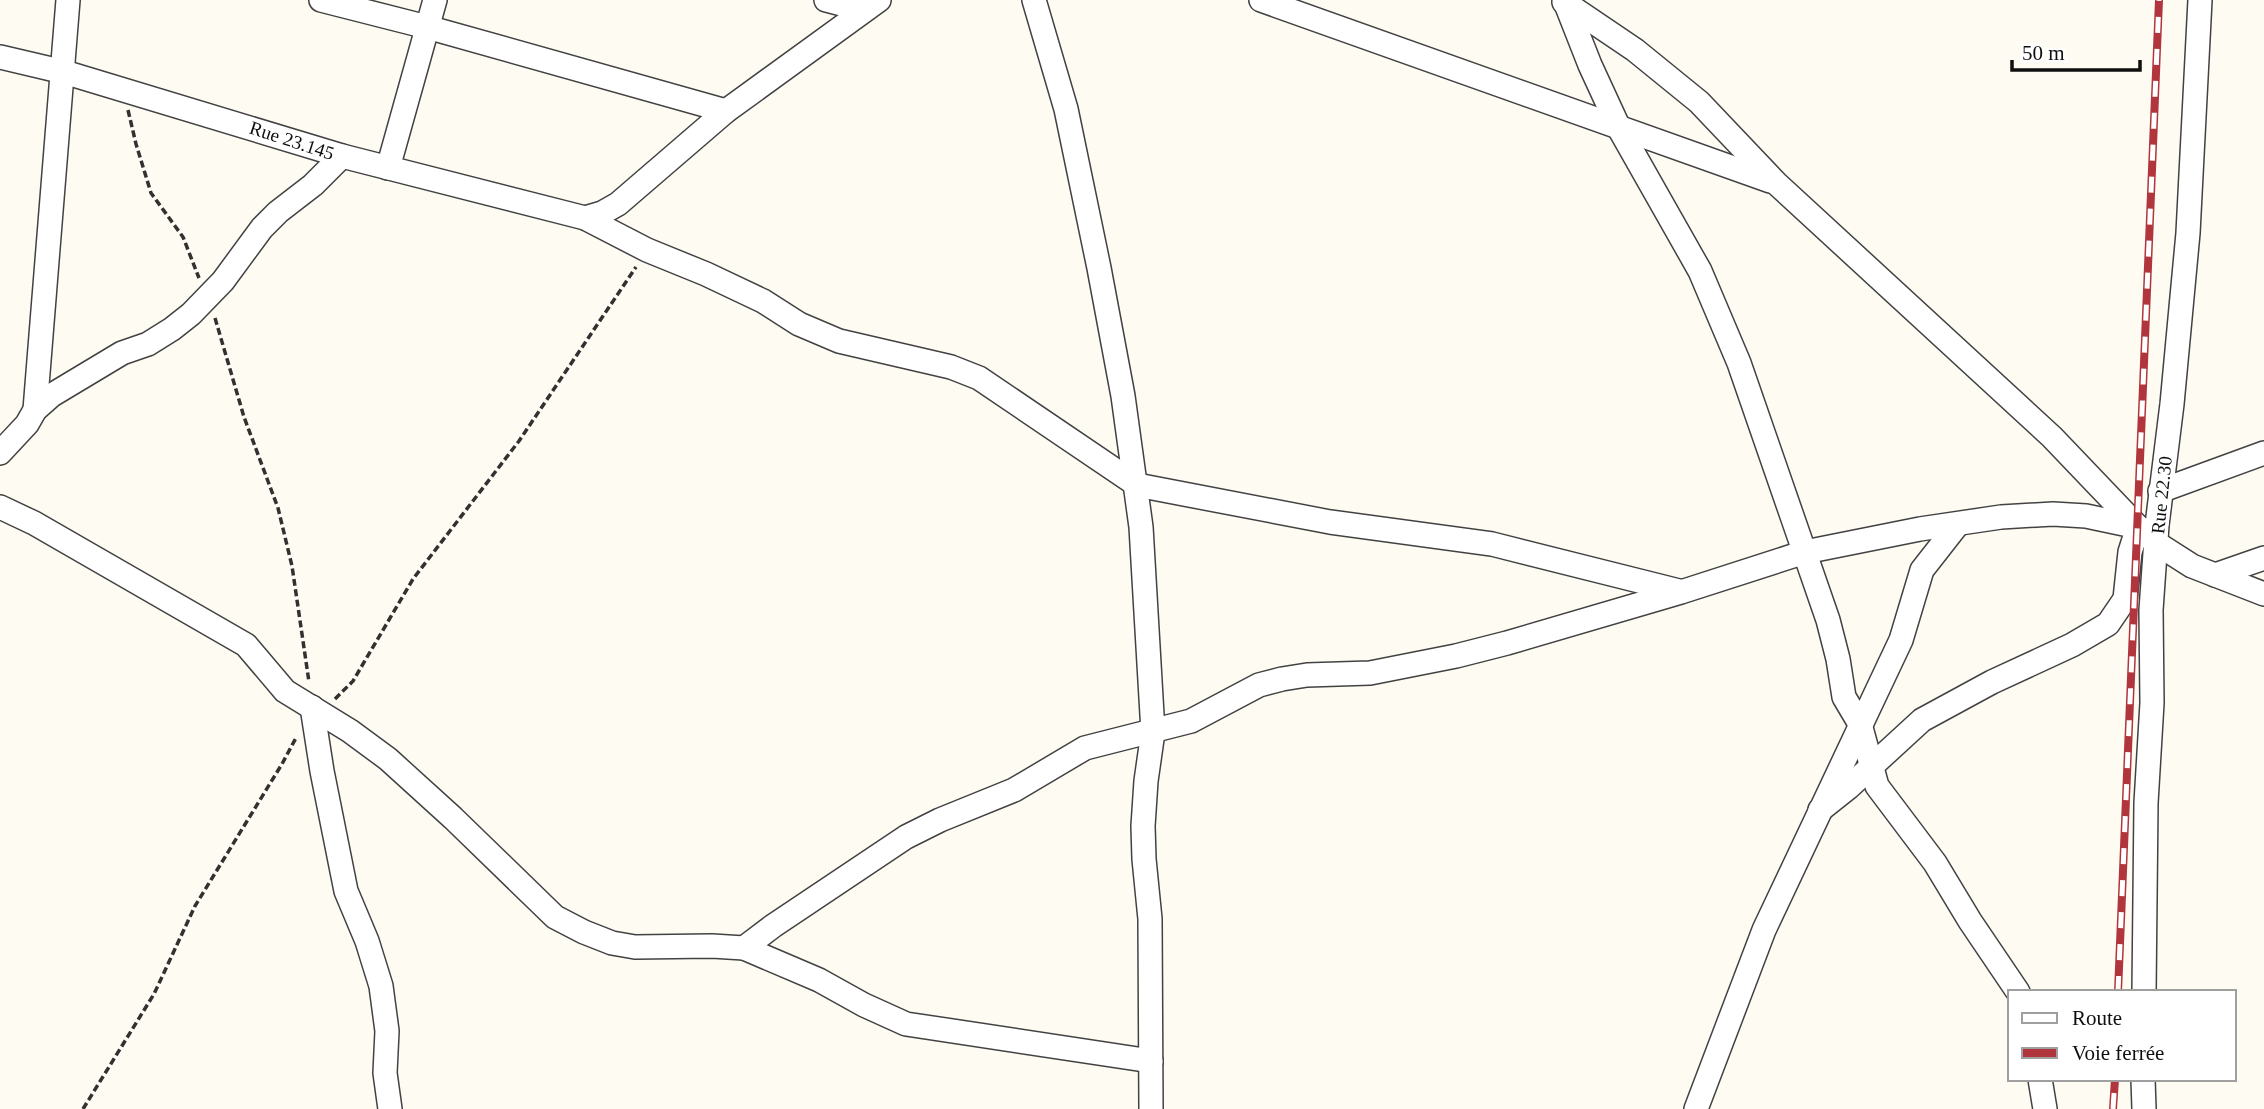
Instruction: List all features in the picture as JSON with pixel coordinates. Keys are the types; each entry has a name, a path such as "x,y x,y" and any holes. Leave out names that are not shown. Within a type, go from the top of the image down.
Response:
{"street":[{"path":"0,453 27,424 34,410 68,0"},
{"path":"321,0 726,111"},
{"path":"388,168 435,0"},
{"path":"826,0 871,5"},
{"path":"1034,0 1066,109 1123,396 1137,485 1153,732 1143,826 1150,919 1151,1109"},
{"path":"1261,0 1776,183"},
{"name":"Rue 22.30","path":"2144,990 2146,803 2152,702 2151,610 2160,491 2172,404 2188,233 2200,0"},
{"path":"1564,2 1619,128 1700,271 1739,363 1835,646 1844,697 1860,724 1878,786 1935,863 2017,990"},
{"path":"1564,2 1673,79 1699,102 1776,183 2052,437 2138,527 2192,566 2264,594"},
{"path":"585,219 618,204 726,111 871,5"},
{"name":"Rue 23.145","path":"0,57 64,72 342,156 585,219 647,250 763,301 799,324 839,341 951,367 979,378 1137,485"},
{"path":"34,410 86,374 122,353 148,344 172,329 207,299 262,228 313,185 342,156"},
{"path":"2160,491 2264,453"},
{"path":"1137,485 1330,522 1492,544 1681,592"},
{"path":"0,507 34,523 246,645 285,691 388,759 555,917 612,943 635,947 744,948 906,1024 1151,1061"},
{"path":"744,948 906,837 1014,790 1084,748 1191,721 1258,685 1282,679 1370,673 1507,643 1805,552 1906,531 2001,517 2053,514 2086,516 2138,527"},
{"path":"1696,1109 1764,930 1901,640 1922,570 1958,524"},
{"path":"1820,810 1922,720 1992,682 2072,645 2108,624 2125,599 2130,552 2138,527"},
{"path":"2215,575 2264,558"},
{"path":"312,707 346,891 382,986 387,1031 385,1073 390,1109"},
{"path":"2040,1081 2045,1109"},
{"path":"2143,1081 2144,1109"}],"path":[{"path":"83,1109 154,994 195,906 282,764 312,707 292,566 278,508 244,417 221,332 183,237 151,192 136,145 124,91"},
{"path":"312,707 334,699 353,681 413,579 519,441 647,250"}],"railway":[{"path":"2118,990 2159,0"},
{"path":"2113,1109 2115,1081"}]}
